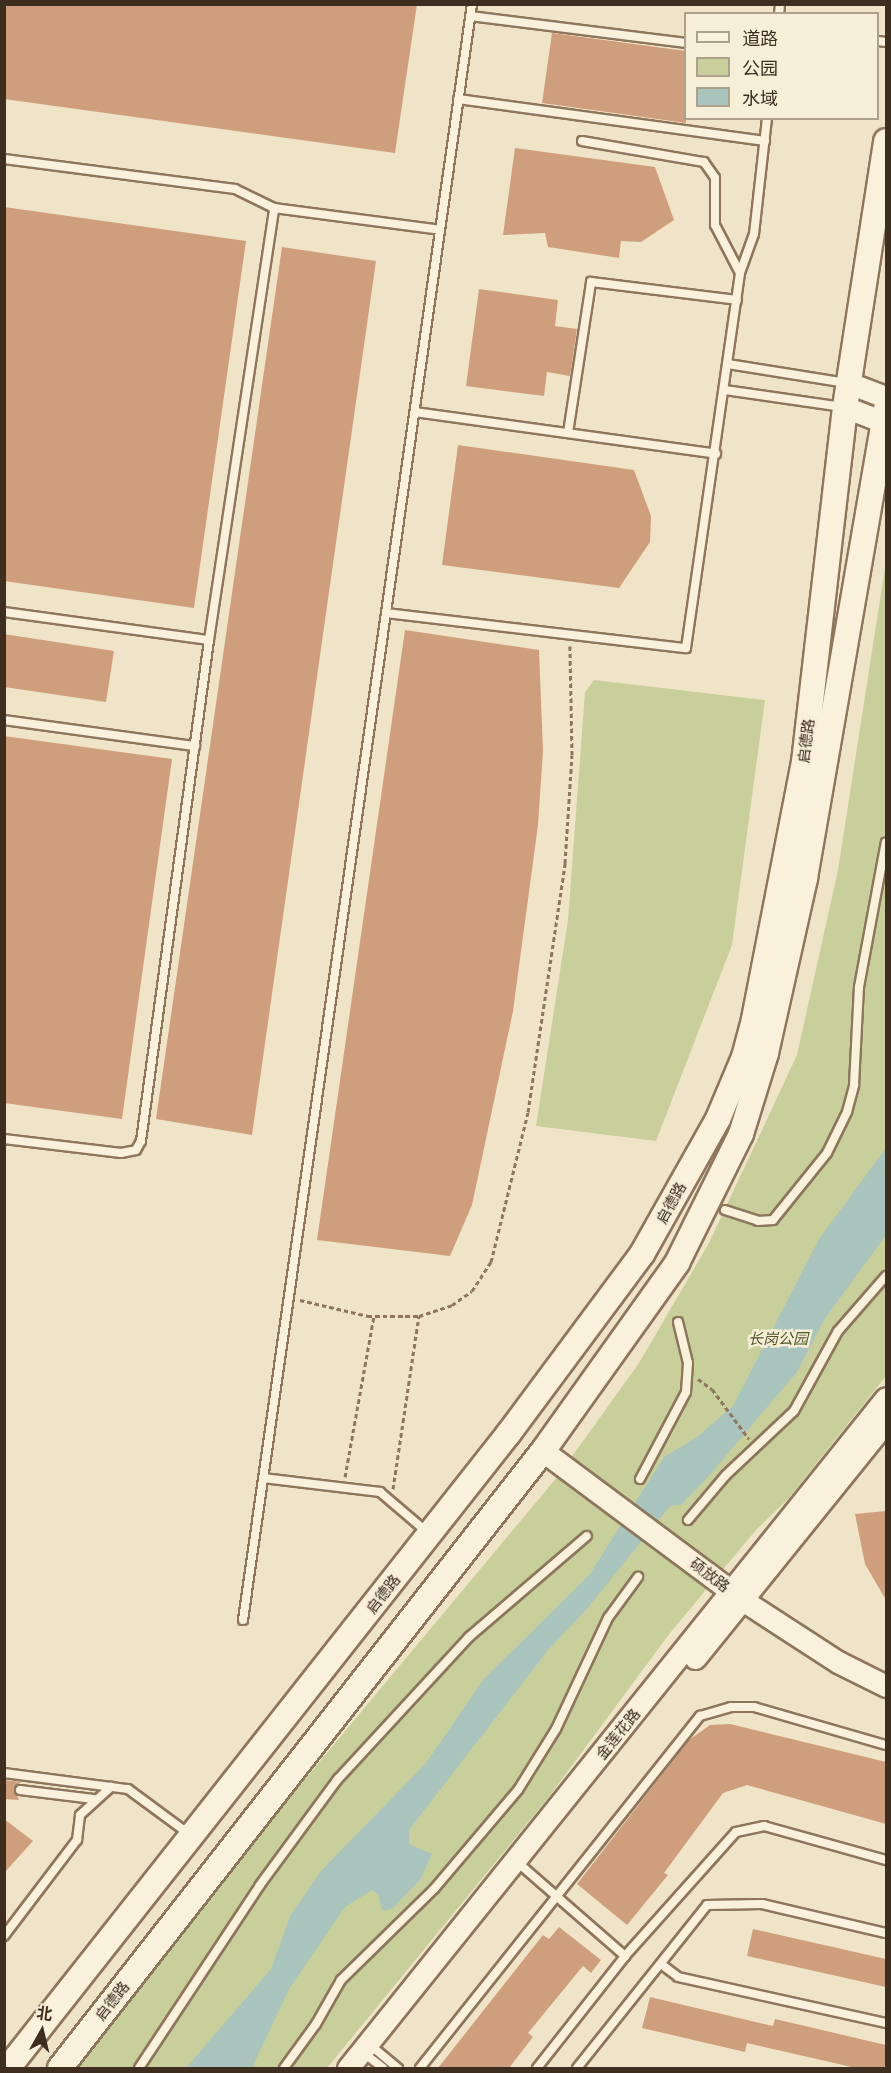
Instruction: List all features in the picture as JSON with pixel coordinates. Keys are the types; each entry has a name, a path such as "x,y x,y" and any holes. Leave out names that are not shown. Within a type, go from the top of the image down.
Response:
{"main road":[{"name":"启德路","path":"8,2068 430,1534 642,1254 718,1119 744,1057 804,762 845,407 886,141"},
{"name":"启德路","path":"60,2068 543,1451 677,1263 741,1134 766,1053 805,878 886,418"}],"street":[{"path":"849,383 886,397"},
{"path":"845,407 886,418"},
{"name":"金莲花路","path":"348,2068 370,2057 737,1595 886,1398"},
{"name":"金莲花路","path":"737,1595 886,1421"},
{"name":"硕放路","path":"543,1451 737,1595 838,1662 886,1686"}],"lane":[{"path":"243,1620 472,4"},
{"path":"470,16 684,43"},
{"path":"458,99 765,141"},
{"path":"386,613 686,648 716,454 740,273 754,234 767,120"},
{"path":"582,141 704,162 715,178 715,225 740,273"},
{"path":"4,159 235,189 274,208 440,230"},
{"path":"4,1139 121,1154 139,1148 209,640 274,208"},
{"path":"568,433 591,282 737,300"},
{"path":"728,364 849,383"},
{"path":"725,390 845,407"},
{"path":"415,412 716,454"},
{"path":"4,612 209,640"},
{"path":"4,720 195,746"},
{"path":"725,1210 758,1221 773,1220 827,1153 847,1112 854,1085 859,987 886,842"},
{"path":"687,1520 726,1475 759,1447 794,1411 838,1331 886,1276"},
{"path":"640,1479 682,1404 688,1363 678,1322"},
{"path":"263,1478 380,1492 430,1534"},
{"path":"139,2068 260,1885 338,1779 469,1637 587,1536"},
{"path":"284,2068 316,2024 341,1980 434,1889 518,1790 556,1729 608,1618 638,1577"},
{"path":"420,2068 700,1716 731,1707 754,1707 886,1745"},
{"path":"4,1773 128,1789 192,1836"},
{"path":"4,1936 77,1840 80,1815 93,1799 111,1787"},
{"path":"20,1790 93,1799"},
{"path":"537,2068 625,1956 731,1835 748,1827 765,1826 886,1860"},
{"path":"520,1866 625,1956"},
{"path":"577,2068 707,1905 762,1904 886,1933"},
{"path":"661,1964 678,1977 886,2023"},
{"path":"370,2057 398,2068"}],"path":[{"path":"289,1298 374,1316 419,1316 452,1305 484,1277 498,1238 528,1112 565,863 572,755 570,635"},
{"path":"343,1488 374,1316"},
{"path":"391,1502 419,1316"},
{"path":"687,1379 701,1379 712,1389 743,1435 759,1447"}],"green space":[{"name":"长岗公园","path":"886,561 886,1376 788,1499 756,1530 670,1633 548,1798 327,2068 64,2068 558,1476 639,1363 709,1243 797,1055 838,870"},
{"path":"594,680 765,700 732,945 656,1141 536,1126 568,920 585,692"}],"water":[{"path":"886,1148 886,1235 824,1320 797,1372 707,1478 681,1505 670,1506 586,1610 548,1650 409,1830 409,1844 432,1854 420,1880 392,1909 382,1911 378,1894 372,1890 345,1907 289,1989 252,2068 186,2068 271,1969 291,1914 321,1871 426,1763 483,1680 590,1574 664,1457 697,1437 733,1406 819,1239"}],"building":[{"path":"4,4 417,4 395,153 4,99"},
{"path":"552,33 684,51 684,120 686,123 542,103"},
{"path":"515,148 655,167 674,220 641,242 621,241 619,258 548,247 545,233 503,235"},
{"path":"4,207 246,241 194,608 4,581"},
{"path":"282,247 376,261 252,1135 156,1119"},
{"path":"479,289 558,300 555,326 577,329 570,376 547,372 544,396 466,386"},
{"path":"458,445 634,470 651,516 650,542 619,588 442,565"},
{"path":"405,630 539,650 543,751 538,825 513,1011 472,1205 450,1256 317,1240"},
{"path":"4,634 114,651 106,702 4,687"},
{"path":"4,736 172,759 122,1119 4,1103"},
{"path":"886,1511 886,1600 865,1564 855,1514"},
{"path":"730,1724 886,1762 886,1824 747,1785 723,1793 664,1873 668,1875 627,1925 577,1884 689,1740 710,1725"},
{"path":"4,1780 21,1782 14,1789 19,1800 4,1799"},
{"path":"4,1819 33,1841 4,1873"},
{"path":"559,1927 601,1960 591,1973 583,1966 528,2033 533,2037 509,2068 438,2068 543,1935 549,1939"},
{"path":"753,1929 886,1959 886,1987 747,1956"},
{"path":"650,1997 773,2026 775,2019 886,2045 885,2068 856,2068 747,2043 745,2052 642,2028"}]}
